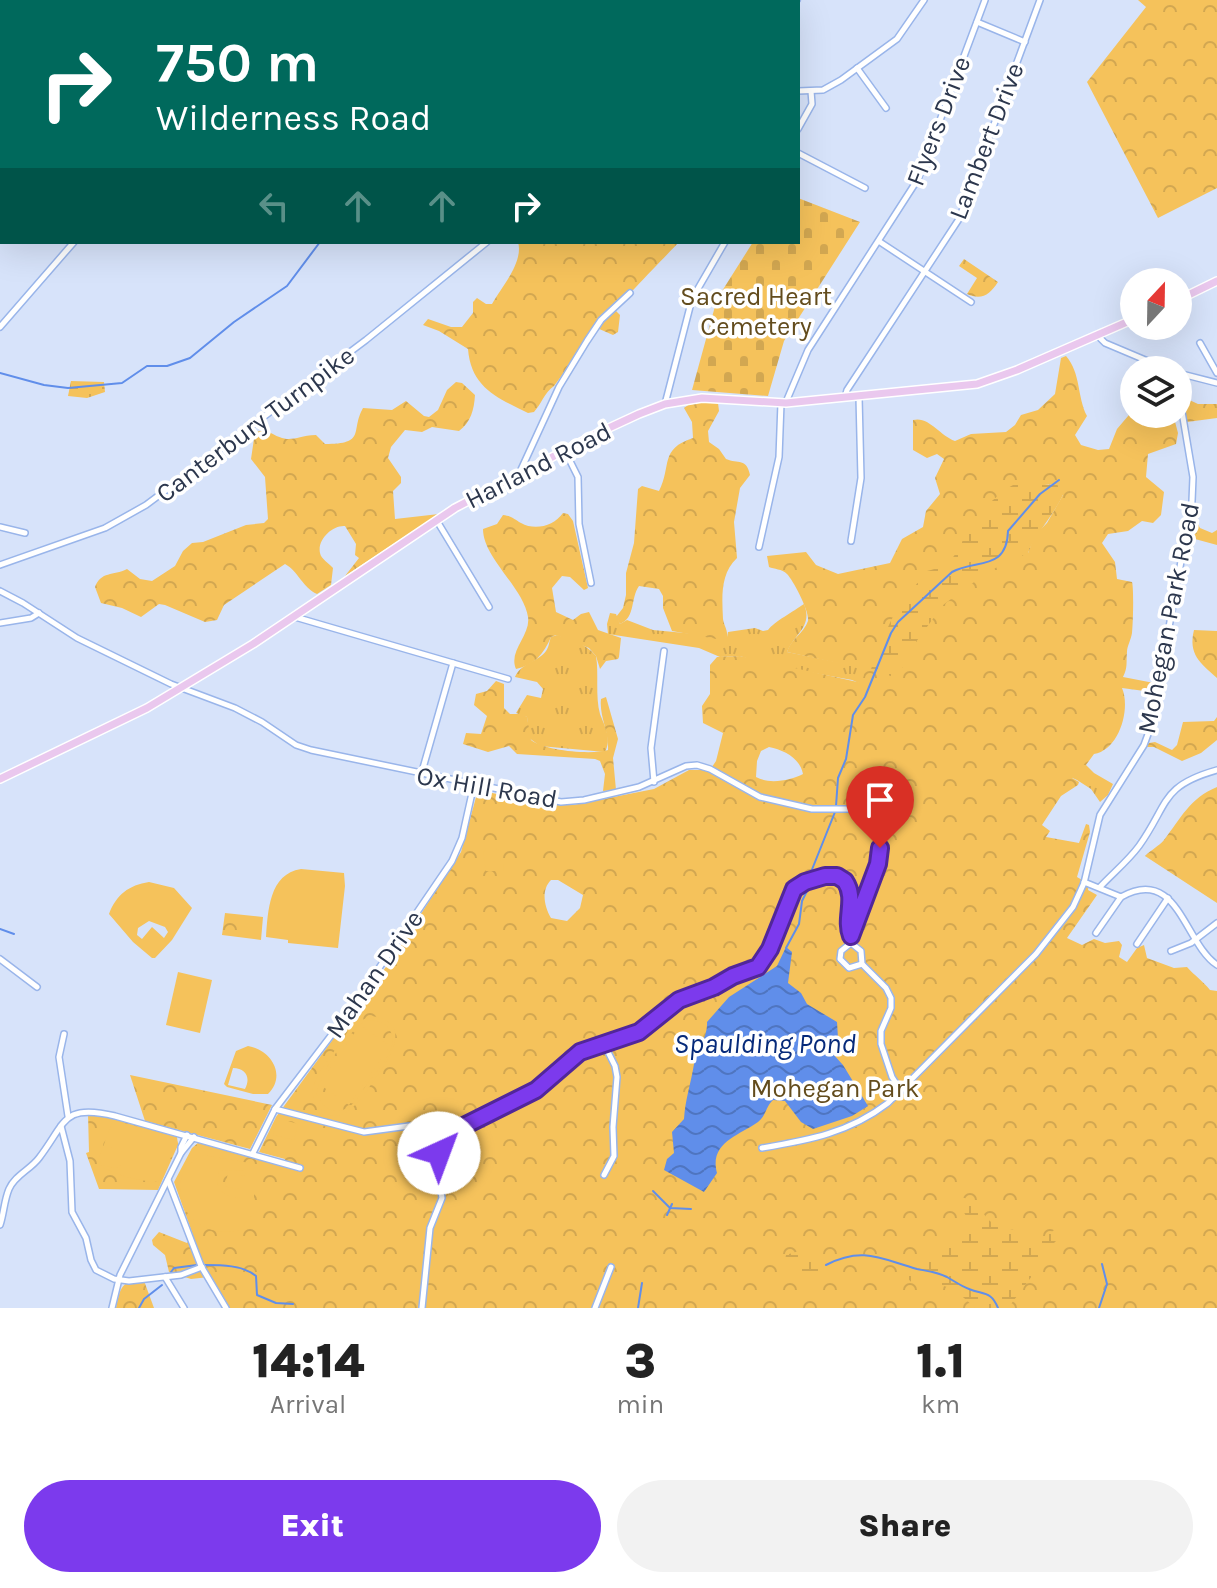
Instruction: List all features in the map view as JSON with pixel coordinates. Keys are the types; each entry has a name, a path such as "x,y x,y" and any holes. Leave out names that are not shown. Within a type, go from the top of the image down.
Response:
{"main road":[{"path":"1192,293 1217,281"},
{"name":"Harland Road","path":"0,779 130,718 182,688 294,617 436,520 598,433 665,404 702,398 784,403 977,384 1120,326"}],"street":[{"path":"800,91 831,87 897,39 924,0"},
{"name":"Flyers Drive","path":"784,403 808,350 918,179 985,0"},
{"name":"Lambert Drive","path":"845,398 847,390 963,208 1040,0"},
{"path":"977,22 1025,42"},
{"path":"857,68 886,108"},
{"path":"800,125 812,104 811,91"},
{"path":"800,154 865,188"},
{"path":"880,242 971,302"},
{"path":"0,327 72,244"},
{"name":"Canterbury Turnpike","path":"0,565 105,528 146,505 390,321 485,244"},
{"path":"665,404 692,299 724,244"},
{"path":"519,475 559,387 587,341 601,320 630,293"},
{"path":"1098,336 1105,343 1136,356"},
{"path":"1200,343 1217,373"},
{"path":"1192,378 1217,383"},
{"path":"851,541 861,478 859,397"},
{"path":"759,547 779,457 784,403"},
{"name":"Mohegan Park Road","path":"762,1148 813,1140 848,1128 883,1107 1040,949 1076,904 1100,813 1144,745 1151,726 1192,501 1193,477 1185,428"},
{"path":"565,451 578,477 579,524 591,583"},
{"path":"436,520 489,607"},
{"path":"0,527 25,533"},
{"name":"Ox Hill Road","path":"0,591 77,638 182,688 252,716 301,748 543,800 566,802 610,795 654,782 686,766 701,765 765,798 812,809 856,809 868,815 880,833 879,858 851,939"},
{"path":"0,623 31,618 39,613"},
{"path":"294,617 508,679"},
{"path":"654,782 651,748 664,651"},
{"path":"421,775 453,663"},
{"path":"1100,887 1139,846 1171,792 1182,783 1217,770"},
{"name":"Mahan Drive","path":"253,1153 275,1109 349,1012 454,858 462,838 474,784"},
{"path":"422,1308 430,1228 442,1195 437,1167 440,1147 467,1124 543,1085 575,1055 642,1031 679,1000 758,967 770,949 790,895 805,882 831,876 841,878 848,884 852,903 851,939 861,951 862,964 890,995 891,1008 881,1033 882,1046 894,1082 901,1091"},
{"path":"1084,882 1121,897"},
{"path":"1096,933 1121,897 1134,890 1145,889 1168,898 1176,906 1208,958 1217,965"},
{"path":"1137,944 1168,898"},
{"path":"1171,951 1196,939 1217,923"},
{"path":"851,939 841,951 841,963 851,968 862,964"},
{"path":"0,959 37,987"},
{"path":"64,1034 59,1062 68,1116"},
{"path":"604,1044 617,1077 614,1156 604,1175"},
{"path":"275,1109 364,1132 411,1127 440,1147"},
{"path":"0,1225 11,1185 37,1160 68,1116 84,1112 104,1113 300,1168"},
{"path":"61,1125 70,1161 72,1212 86,1238 93,1266 118,1280 165,1277 202,1267"},
{"path":"181,1153 187,1135"},
{"path":"112,1308 118,1280 181,1153 194,1137"},
{"path":"168,1180 202,1267 226,1308"},
{"path":"595,1308 611,1267"},
{"path":"165,1277 184,1308"}],"green space":[{"path":"1138,0 1217,0 1217,188 1158,218 1087,82 1146,7"},
{"name":"Sacred Heart Cemetery","path":"800,199 860,222 784,341 768,396 692,390 717,299 752,244 800,244"},
{"path":"518,244 677,244 619,306 616,311 620,315 618,332 613,335 597,328 534,412 528,413 497,396 480,382 470,362 468,349 423,325 428,319 451,327 462,327 473,313 473,302 477,298 492,304 515,266"},
{"path":"964,259 998,282 989,293 977,297 967,294 977,278 959,266"},
{"name":"Mohegan Park","path":"1066,356 1074,370 1087,416 1075,435 1081,445 1098,450 1109,449 1120,425 1120,428 1177,428 1178,433 1176,444 1148,454 1146,477 1164,492 1161,515 1153,523 1142,521 1128,531 1108,534 1102,543 1115,562 1117,579 1132,582 1133,586 1132,633 1123,677 1154,683 1152,692 1122,688 1124,717 1116,737 1103,751 1094,754 1086,765 1081,765 1072,778 1079,782 1078,785 1061,796 1042,825 1050,831 1046,837 1079,843 1086,824 1089,825 1090,832 1077,877 1089,884 1088,890 1097,895 1067,938 1082,945 1094,939 1105,943 1119,941 1122,945 1119,957 1127,962 1137,948 1144,945 1147,958 1174,968 1187,967 1210,990 1217,991 1217,1308 230,1308 209,1277 191,1279 169,1272 165,1255 153,1245 152,1240 159,1232 187,1243 193,1235 174,1182 192,1148 199,1142 283,1165 285,1159 259,1152 276,1117 391,960 461,852 478,790 544,804 573,805 654,789 689,770 710,770 716,761 723,733 703,723 702,706 710,694 710,665 717,657 740,656 862,683 865,669 787,652 806,625 808,617 790,577 783,571 769,567 767,556 806,552 816,565 838,574 890,563 902,539 923,527 926,511 940,494 935,478 944,459 937,454 927,458 913,450 913,420 929,423 955,441 971,434 1006,432 1021,415 1038,410 1055,394 1061,358","holes":["1038,484 1053,484 1063,495 1047,523 1035,535 1028,553 963,542 978,517 992,502","769,747 795,759 803,774 780,781 756,777 761,751","551,880 558,880 583,895 580,908 567,921 551,918 545,903 546,888"]},
{"path":"71,381 104,382 105,392 87,398 68,396"},
{"path":"456,382 462,383 475,395 466,424 459,431 432,427 422,432 405,430 391,447 388,458 401,477 401,483 393,491 395,519 439,514 345,576 359,558 355,555 356,544 345,526 331,530 323,538 320,553 333,568 331,585 317,594 285,564 224,605 217,620 205,622 159,604 141,617 101,603 95,587 104,576 127,569 140,579 152,581 175,566 183,551 192,543 203,542 246,525 264,523 268,519 265,477 251,459 255,432 266,430 286,439 316,435 325,444 347,442 355,435 363,408 392,410 406,401 429,417 438,410 447,390"},
{"path":"1192,401 1217,404 1217,418 1192,421"},
{"path":"691,403 718,403 719,411 708,431 709,442 726,459 747,466 750,475 740,488 734,522 737,558 731,564 723,586 723,619 727,637 722,640 672,631 659,589 639,586 628,617 620,624 616,617 623,608 626,595 626,573 634,543 638,489 642,486 659,491 671,453 682,442 693,438 692,422 684,408"},
{"path":"1020,482 1057,485 1065,490 1028,553 989,571 943,605 905,657 899,679 871,669 892,618 907,595 927,571 944,565 954,556 972,522 984,509"},
{"path":"563,513 573,521 588,588 584,590 570,577 562,576 552,588 556,612 573,620 589,612 598,630 621,638 619,657 606,661 600,669 596,656 589,648 556,635 551,637 538,658 516,669 515,656 528,617 519,595 489,551 483,529 497,524 503,515 538,527 555,521"},
{"path":"1195,518 1200,528 1212,533 1217,530 1217,545 1195,539 1188,544"},
{"path":"804,604 805,624 787,652 871,669 1086,765 1113,784 1108,795 1100,802 1091,789 1077,780 852,680 765,664 740,656 720,657 699,648 608,634 610,613 616,614 620,624 627,620 653,630 727,637 728,632 755,628 768,630"},
{"path":"1194,630 1217,631 1217,678 1194,652"},
{"path":"557,635 583,645 596,656 600,714 608,738 605,752 540,746 529,738 527,717 516,713 527,695 541,698 543,689 537,682 515,677 521,669 543,655 551,637"},
{"path":"496,681 504,684 504,708 510,714 527,717 531,740 569,751 608,750 601,705 601,699 606,697 618,739 613,758 616,790 603,791 605,774 600,761 595,759 517,754 509,746 488,752 463,744 466,733 481,734 487,716 474,705 476,694 487,691"},
{"path":"1217,717 1217,740 1201,753 1182,761 1154,747 1146,747 1155,742 1172,750 1177,745 1183,722 1214,721"},
{"path":"1217,787 1217,903 1145,856 1164,840 1193,803"},
{"path":"486,848 502,852 500,862 504,864 503,871 486,871 483,853"},
{"path":"301,869 344,873 338,948 288,943 288,940 266,937 276,886 290,872"},
{"path":"142,883 174,888 192,908 172,940 155,958 133,942 109,914 119,896","holes":["149,921 165,927 168,932 164,938 152,927 142,939 137,935 138,928"]},
{"path":"225,913 263,917 261,940 222,935"},
{"path":"178,972 212,980 200,1033 166,1025"},
{"path":"371,1016 384,1020 392,1026 395,1042 386,1062 356,1104 340,1115 332,1116 314,1101 312,1089 319,1073 353,1024","holes":["366,1021 376,1021 389,1029 392,1036 390,1051 353,1104 338,1111 329,1109 317,1095 322,1077 351,1033"]},
{"path":"360,1025 390,1046 349,1105 319,1084"},
{"path":"248,1046 256,1048 274,1064 276,1079 268,1094 253,1094 224,1084 236,1051","holes":["233,1068 246,1074 245,1089 228,1085"]},
{"path":"130,1075 272,1105 250,1149 145,1121"},
{"path":"88,1114 106,1116 177,1137 178,1145 158,1190 99,1189 86,1153 89,1152"},
{"path":"278,1118 298,1124 294,1140 273,1135"},
{"path":"113,1120 176,1137 178,1144 158,1182 126,1177 110,1171 97,1163","holes":["112,1147 122,1152 122,1164 116,1168 101,1165 100,1160"]},
{"path":"202,1155 250,1163 254,1167 254,1213 239,1230 228,1232 208,1228 199,1224 185,1209 180,1188 182,1176 187,1167","holes":["243,1170 246,1173 243,1177 240,1173 228,1173 225,1186 242,1187 242,1197 226,1195 217,1183 219,1171"]},
{"path":"960,1197 976,1204 994,1224 1041,1236 1056,1229 1061,1231 1057,1240 1038,1259 1032,1276 1008,1308 975,1308 947,1287 912,1283 903,1273 905,1266 945,1247 952,1235 964,1226 967,1218 959,1203"},
{"path":"802,1250 815,1254 823,1262 827,1271 821,1279 803,1276 784,1265 786,1255"},
{"path":"143,1278 154,1308 116,1308 123,1286"}],"water":[{"name":"Spaulding Pond","path":"786,947 792,952 788,983 801,993 807,1004 837,1022 838,1038 833,1054 868,1106 852,1116 813,1129 801,1122 785,1101 773,1100 761,1120 721,1147 717,1154 717,1173 704,1192 664,1170 667,1159 674,1153 672,1132 684,1119 694,1064 707,1022 729,997 777,966"}],"waterway":[{"path":"0,373 68,388 122,383 147,366 167,366 190,358 234,322 287,286 318,244"},
{"path":"836,806 838,778 846,759 853,715 865,697 898,622 952,572 996,558 1006,544 1008,531 1040,494 1059,480"},
{"path":"809,877 835,812"},
{"path":"786,948 799,924 802,901 811,883"},
{"path":"0,929 14,934"},
{"path":"653,1191 670,1208 691,1209"},
{"path":"667,1215 672,1204"},
{"path":"826,1265 851,1256 882,1258 943,1275 966,1288 990,1296 998,1308"},
{"path":"1099,1308 1107,1284 1102,1264"},
{"path":"171,1272 174,1268 197,1265"},
{"path":"204,1265 245,1270 256,1276 257,1295 276,1303 293,1304"},
{"path":"638,1308 642,1283"},
{"path":"139,1308 144,1299 162,1285"}],"route":[{"path":"439,1153 442,1142 460,1128 536,1090 580,1052 629,1037 649,1026 686,996 758,967 770,949 790,895 801,884 828,876 837,876 848,884 852,906 851,936 878,864 880,848"}]}
